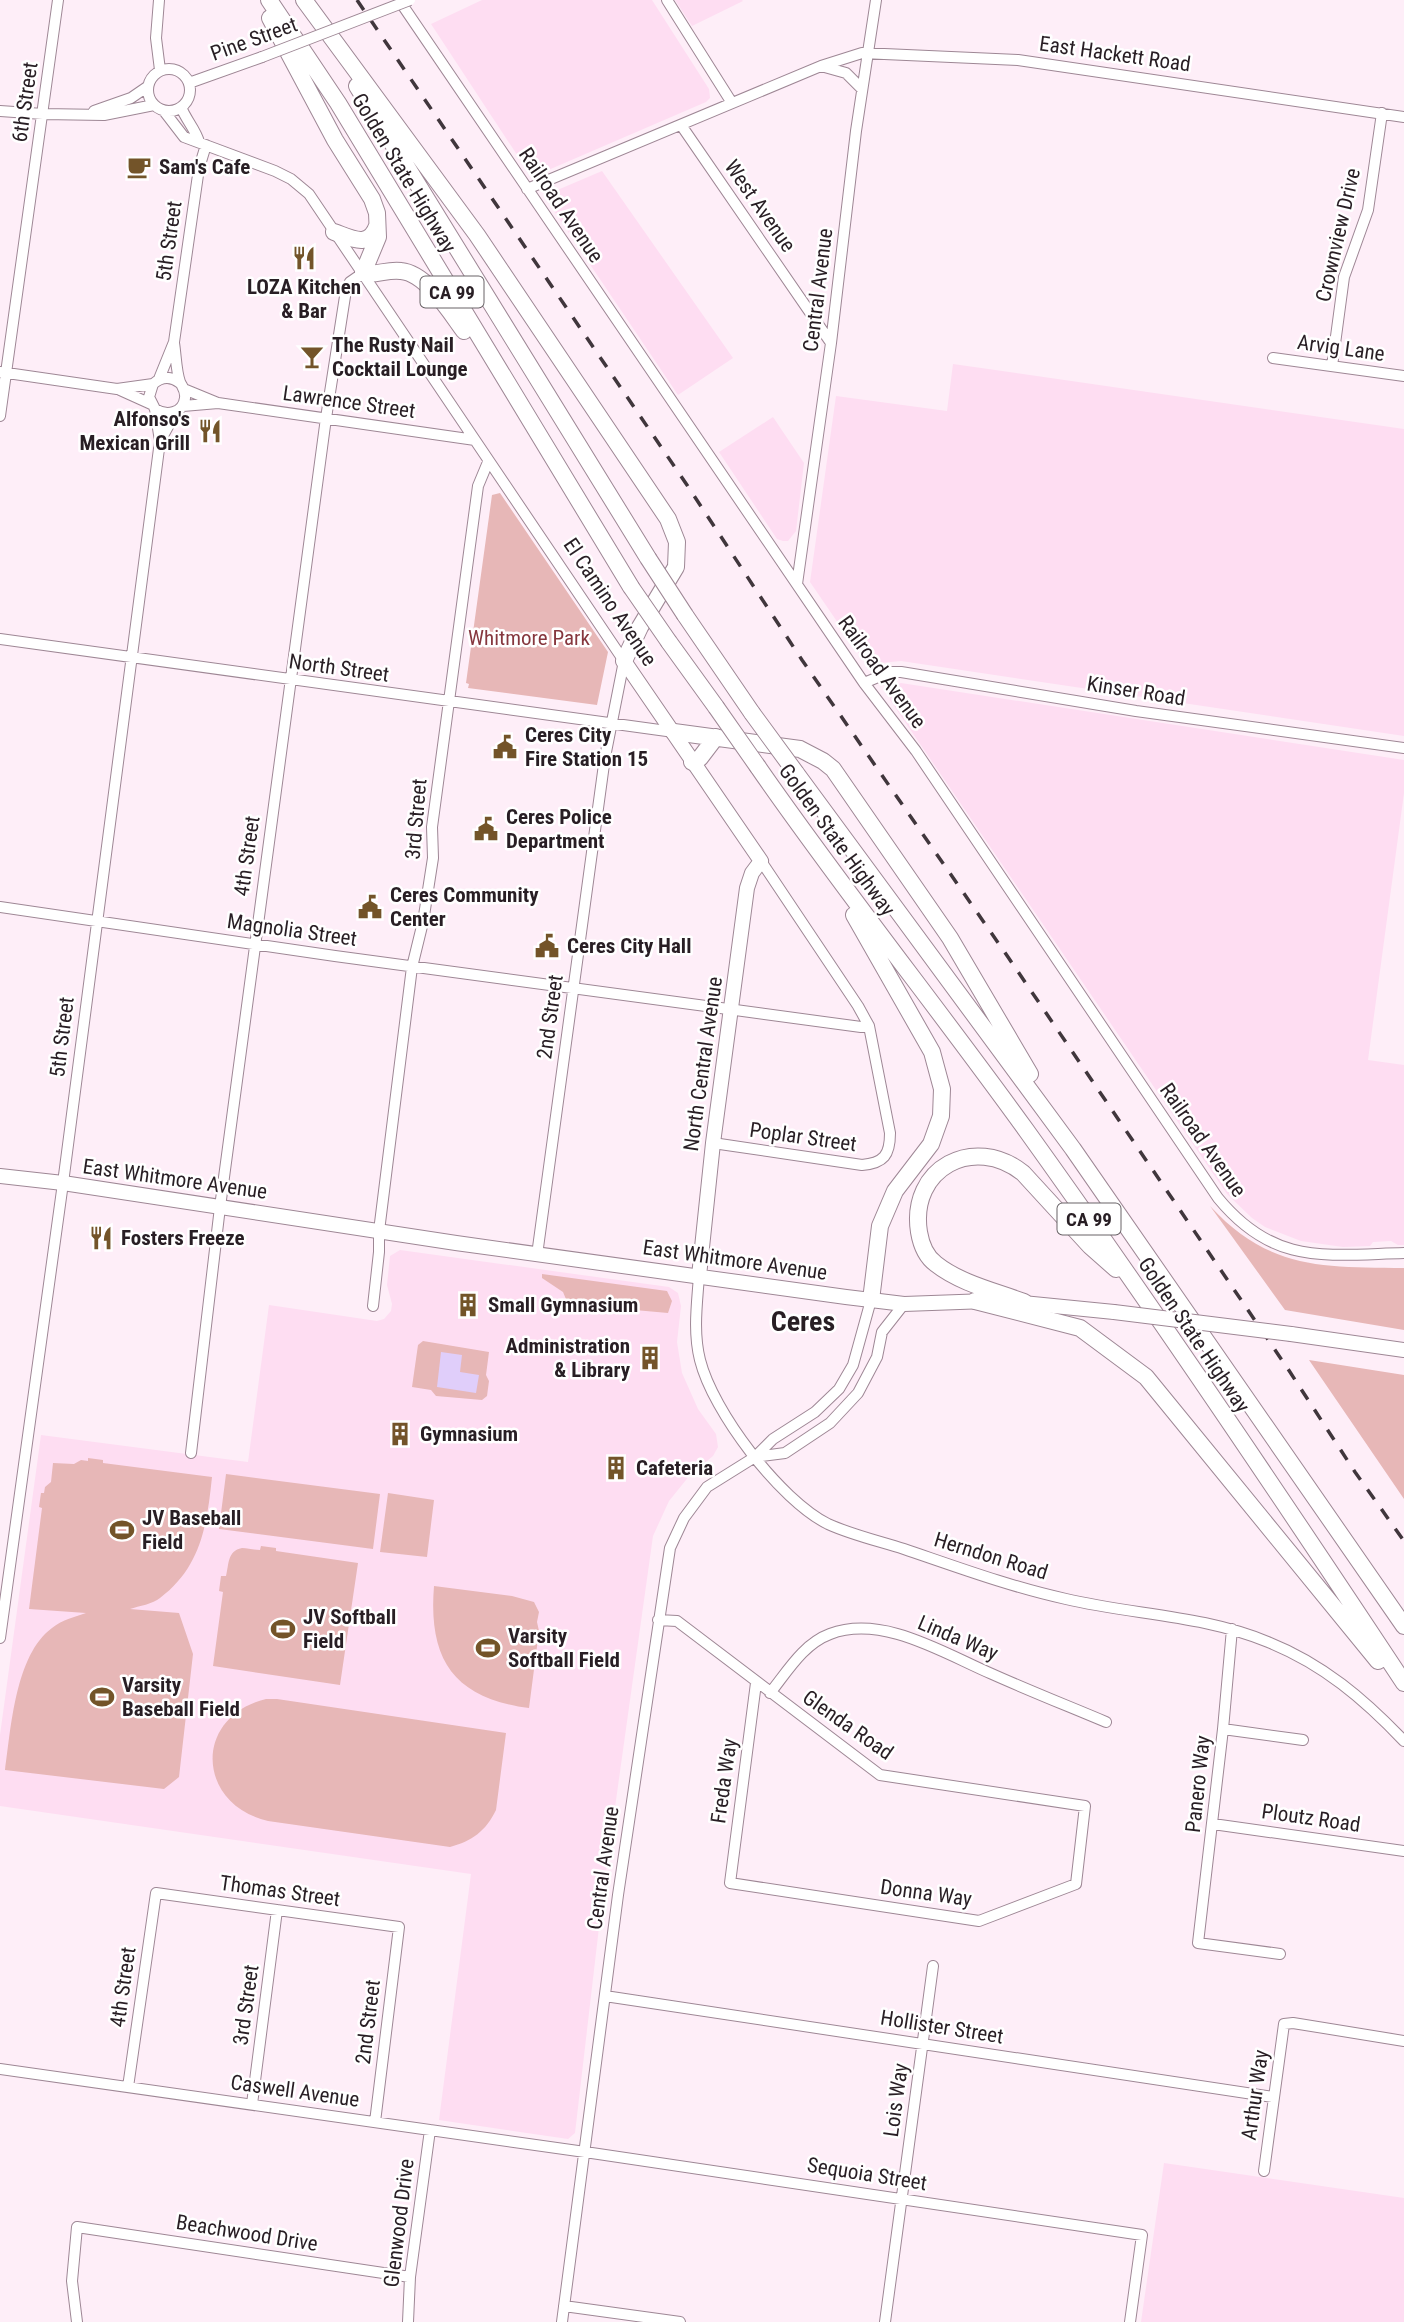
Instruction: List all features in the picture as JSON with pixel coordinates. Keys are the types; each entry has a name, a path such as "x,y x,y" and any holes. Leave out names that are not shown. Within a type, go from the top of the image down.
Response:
{"highway":[{"path":"261,0 335,140 372,199 378,224 376,244 362,274 376,276 402,271 424,282 520,404"},
{"name":"Golden State Highway","path":"269,0 338,103 631,587 821,858 1024,1128 1133,1283 1404,1683"},
{"path":"304,0 499,265 668,519 677,542 676,567 640,627 624,661"},
{"name":"Golden State Highway","path":"304,0 685,615 752,713 1073,1149 1404,1626"},
{"path":"334,232 363,241 371,238 378,224"},
{"path":"674,732 800,749 833,769 950,938 1073,1149"},
{"path":"692,762 700,758 716,737"},
{"path":"821,858 932,1052 942,1089 941,1116 931,1144 895,1191 880,1226 871,1300"},
{"path":"1024,1302 950,1273 934,1263 925,1253 916,1215 919,1202 926,1185 949,1163 973,1156 988,1156 1013,1165 1090,1246 1133,1283"},
{"path":"975,1301 1080,1328 1146,1377 1404,1692"}],"main road":[{"name":"El Camino Avenue","path":"624,661 761,861"},
{"name":"North Central Avenue","path":"699,1276 713,1143 747,888 752,873 761,861"},
{"name":"East Whitmore Avenue","path":"0,1176 64,1183 537,1255 871,1300 904,1304 1024,1302 1404,1350"}],"street":[{"name":"6th Street","path":"0,416 3,373 58,0"},
{"path":"159,0 156,38 160,70"},
{"name":"Railroad Avenue","path":"399,0 864,683 916,751 1218,1198 1232,1214 1267,1240 1306,1254 1404,1253"},
{"name":"Pine Street","path":"188,83 411,0"},
{"path":"667,0 732,103"},
{"name":"Central Avenue","path":"797,584 876,0"},
{"name":"East Hackett Road","path":"527,189 821,66 856,54 868,53 1035,62 1404,117"},
{"path":"821,66 846,73 862,89"},
{"path":"0,111 43,114 104,114 159,108 172,111 181,107 188,98 188,83 181,72 174,69 160,70 151,78 148,97 159,108"},
{"path":"89,114 131,98 148,87"},
{"path":"181,107 188,124 197,133 202,144"},
{"name":"El Camino Avenue","path":"159,108 184,137 291,179 309,194 624,661"},
{"name":"Crownview Drive","path":"1332,366 1344,277 1366,219 1382,113"},
{"name":"West Avenue","path":"681,125 831,342"},
{"name":"5th Street","path":"156,382 174,342 202,144"},
{"name":"4th Street","path":"191,1453 220,1207 326,418 346,290 350,282 362,274"},
{"name":"5th Street","path":"174,342 182,386"},
{"name":"Arvig Lane","path":"1273,358 1404,376"},
{"path":"3,373 117,388 156,382 169,377 182,386 186,396 179,409 169,414 117,388"},
{"path":"153,407 149,397 156,382"},
{"name":"Lawrence Street","path":"182,386 218,403"},
{"name":"Lawrence Street","path":"179,409 218,403 475,440"},
{"name":"5th Street","path":"0,1637 64,1183 160,442 153,407"},
{"name":"5th Street","path":"160,442 179,409"},
{"name":"3rd Street","path":"373,1306 379,1231 412,967 423,922 433,858 432,827 448,702 478,486 488,462"},
{"name":"North Street","path":"0,639 674,732"},
{"name":"2nd Street","path":"537,1255 611,724 624,661"},
{"name":"Kinser Road","path":"864,683 890,672 901,672 1136,711 1404,748"},
{"name":"El Camino Avenue","path":"761,861 869,1026 890,1133 890,1148 885,1156"},
{"name":"Magnolia Street","path":"0,907 412,967 860,1027 869,1026"},
{"name":"Poplar Street","path":"713,1143 862,1165 874,1164 885,1156"},
{"name":"Herndon Road","path":"699,1276 696,1322 700,1361 725,1416 755,1457 790,1497 828,1524 986,1577 1067,1600 1189,1619 1232,1629 1295,1654 1333,1676 1362,1698 1404,1741"},
{"path":"755,1457 773,1439 816,1412 839,1390 853,1365 871,1300"},
{"path":"755,1457 785,1453 830,1423 858,1392 877,1357 882,1332 904,1304"},
{"name":"Central Avenue","path":"562,2322 605,1996 670,1548 684,1518 707,1487 755,1457"},
{"name":"Glenda Road","path":"658,1620 677,1621 756,1684 880,1775 1085,1806"},
{"name":"Panero Way","path":"1232,1629 1213,1824 1198,1943 1280,1954"},
{"name":"Linda Way","path":"770,1693 802,1652 818,1639 843,1630 867,1630 915,1638 991,1674 1106,1722"},
{"name":"Freda Way","path":"730,1884 756,1684"},
{"path":"1223,1729 1303,1740"},
{"name":"Donna Way","path":"730,1884 979,1921 1076,1884 1085,1806"},
{"name":"Ploutz Road","path":"1213,1824 1404,1851"},
{"name":"4th Street","path":"128,2087 156,1893"},
{"name":"Thomas Street","path":"156,1893 399,1927"},
{"name":"3rd Street","path":"252,2104 277,1910"},
{"name":"2nd Street","path":"375,2122 399,1927"},
{"name":"Lois Way","path":"886,2322 933,1966"},
{"name":"Hollister Street","path":"605,1996 1273,2097"},
{"name":"Arthur Way","path":"1264,2171 1284,2024 1293,2023 1404,2041"},
{"name":"Caswell Avenue","path":"0,2069 585,2151"},
{"name":"Glenwood Drive","path":"408,2322 410,2277 430,2130"},
{"name":"Sequoia Street","path":"585,2151 1142,2235 1130,2322"},
{"name":"Beachwood Drive","path":"78,2322 72,2281 77,2227 410,2277"},
{"path":"564,2306 680,2322"}],"shaded area":[{"path":"482,0 652,0 709,89 710,98 539,174 532,174 431,24"},
{"path":"675,0 742,0 743,1 692,26"},
{"path":"602,171 733,358 678,395 550,205 555,191"},
{"path":"953,364 1404,429 1404,736 901,661 870,664 862,658 810,582 836,396 947,411"},
{"path":"773,417 804,463 796,531 788,541 777,539 719,452"},
{"path":"901,683 1404,760 1404,793 1368,1060 1404,1065 1404,1245 1391,1241 1373,1242 1370,1246 1343,1247 1301,1241 1265,1227 1227,1194 890,700 891,687"},
{"path":"400,1250 669,1287 678,1293 681,1306 677,1342 682,1373 698,1409 716,1434 718,1447 713,1456 690,1475 669,1501 653,1536 603,1893 575,2133 568,2139 439,2120 471,1874 0,1806 0,1735 41,1435 248,1462 269,1305 377,1321 384,1319 391,1311 392,1304 387,1285 390,1256"},
{"path":"441,1352 462,1355 460,1372 479,1375 476,1393 437,1387"},
{"path":"1164,2163 1404,2198 1404,2322 1141,2322"}],"green space":[{"name":"Whitmore Park","path":"500,493 608,652 597,705 468,688 469,684 466,683 492,495"},
{"path":"1210,1206 1254,1243 1299,1261 1348,1267 1404,1268 1404,1330 1285,1310"},
{"path":"542,1274 667,1291 672,1301 668,1313 568,1304 563,1292 542,1278"},
{"path":"423,1341 489,1352 487,1396 482,1400 436,1396 431,1390 412,1387 418,1345"},
{"path":"1309,1360 1404,1375 1404,1499"},
{"path":"88,1458 103,1460 103,1463 212,1477 208,1512 200,1544 185,1573 157,1600 130,1609 179,1613 193,1654 179,1777 164,1789 5,1770 17,1694 30,1656 52,1628 86,1613 29,1609 42,1508 39,1507 41,1493 44,1493 45,1487 51,1482 53,1463 74,1464 81,1460 88,1461"},
{"path":"226,1474 380,1494 373,1549 219,1529"},
{"path":"388,1493 434,1500 427,1557 380,1552"},
{"name":"JV Softball Field","path":"261,1546 276,1548 276,1551 358,1563 340,1685 213,1666 223,1592 219,1591 221,1576 226,1576 234,1552 242,1548 260,1550"},
{"name":"Varsity Softball Field","path":"434,1586 512,1596 534,1602 539,1612 539,1631 529,1708 503,1703 482,1695 464,1685 451,1671 436,1635"},
{"path":"266,1699 506,1733 496,1810 488,1824 477,1834 450,1847 268,1821 244,1812 227,1797 216,1780 213,1760 216,1741 225,1723 242,1709"}],"railway":[{"path":"357,0 687,485 802,660 1008,957 1404,1541"}],"place":[{"name":"Sam's Cafe","path":"139,167"},
{"name":"LOZA Kitchen & Bar","path":"304,258"},
{"name":"The Rusty Nail Cocktail Lounge","path":"312,357"},
{"name":"Alfonso's Mexican Grill","path":"210,431"},
{"name":"Ceres City Fire Station 15","path":"505,747"},
{"name":"Ceres Police Department","path":"486,829"},
{"name":"Ceres Community Center","path":"370,907"},
{"name":"Ceres City Hall","path":"547,946"},
{"name":"Fosters Freeze","path":"101,1238"},
{"name":"Small Gymnasium","path":"468,1305"},
{"name":"Administration & Library","path":"650,1358"},
{"name":"Gymnasium","path":"400,1434"},
{"name":"Cafeteria","path":"616,1468"},
{"name":"JV Baseball Field","path":"122,1530"},
{"name":"JV Softball Field","path":"283,1629"},
{"name":"Varsity Softball Field","path":"488,1648"},
{"name":"Varsity Baseball Field","path":"102,1697"}],"district":[{"name":"Ceres","path":"803,1321"}]}
